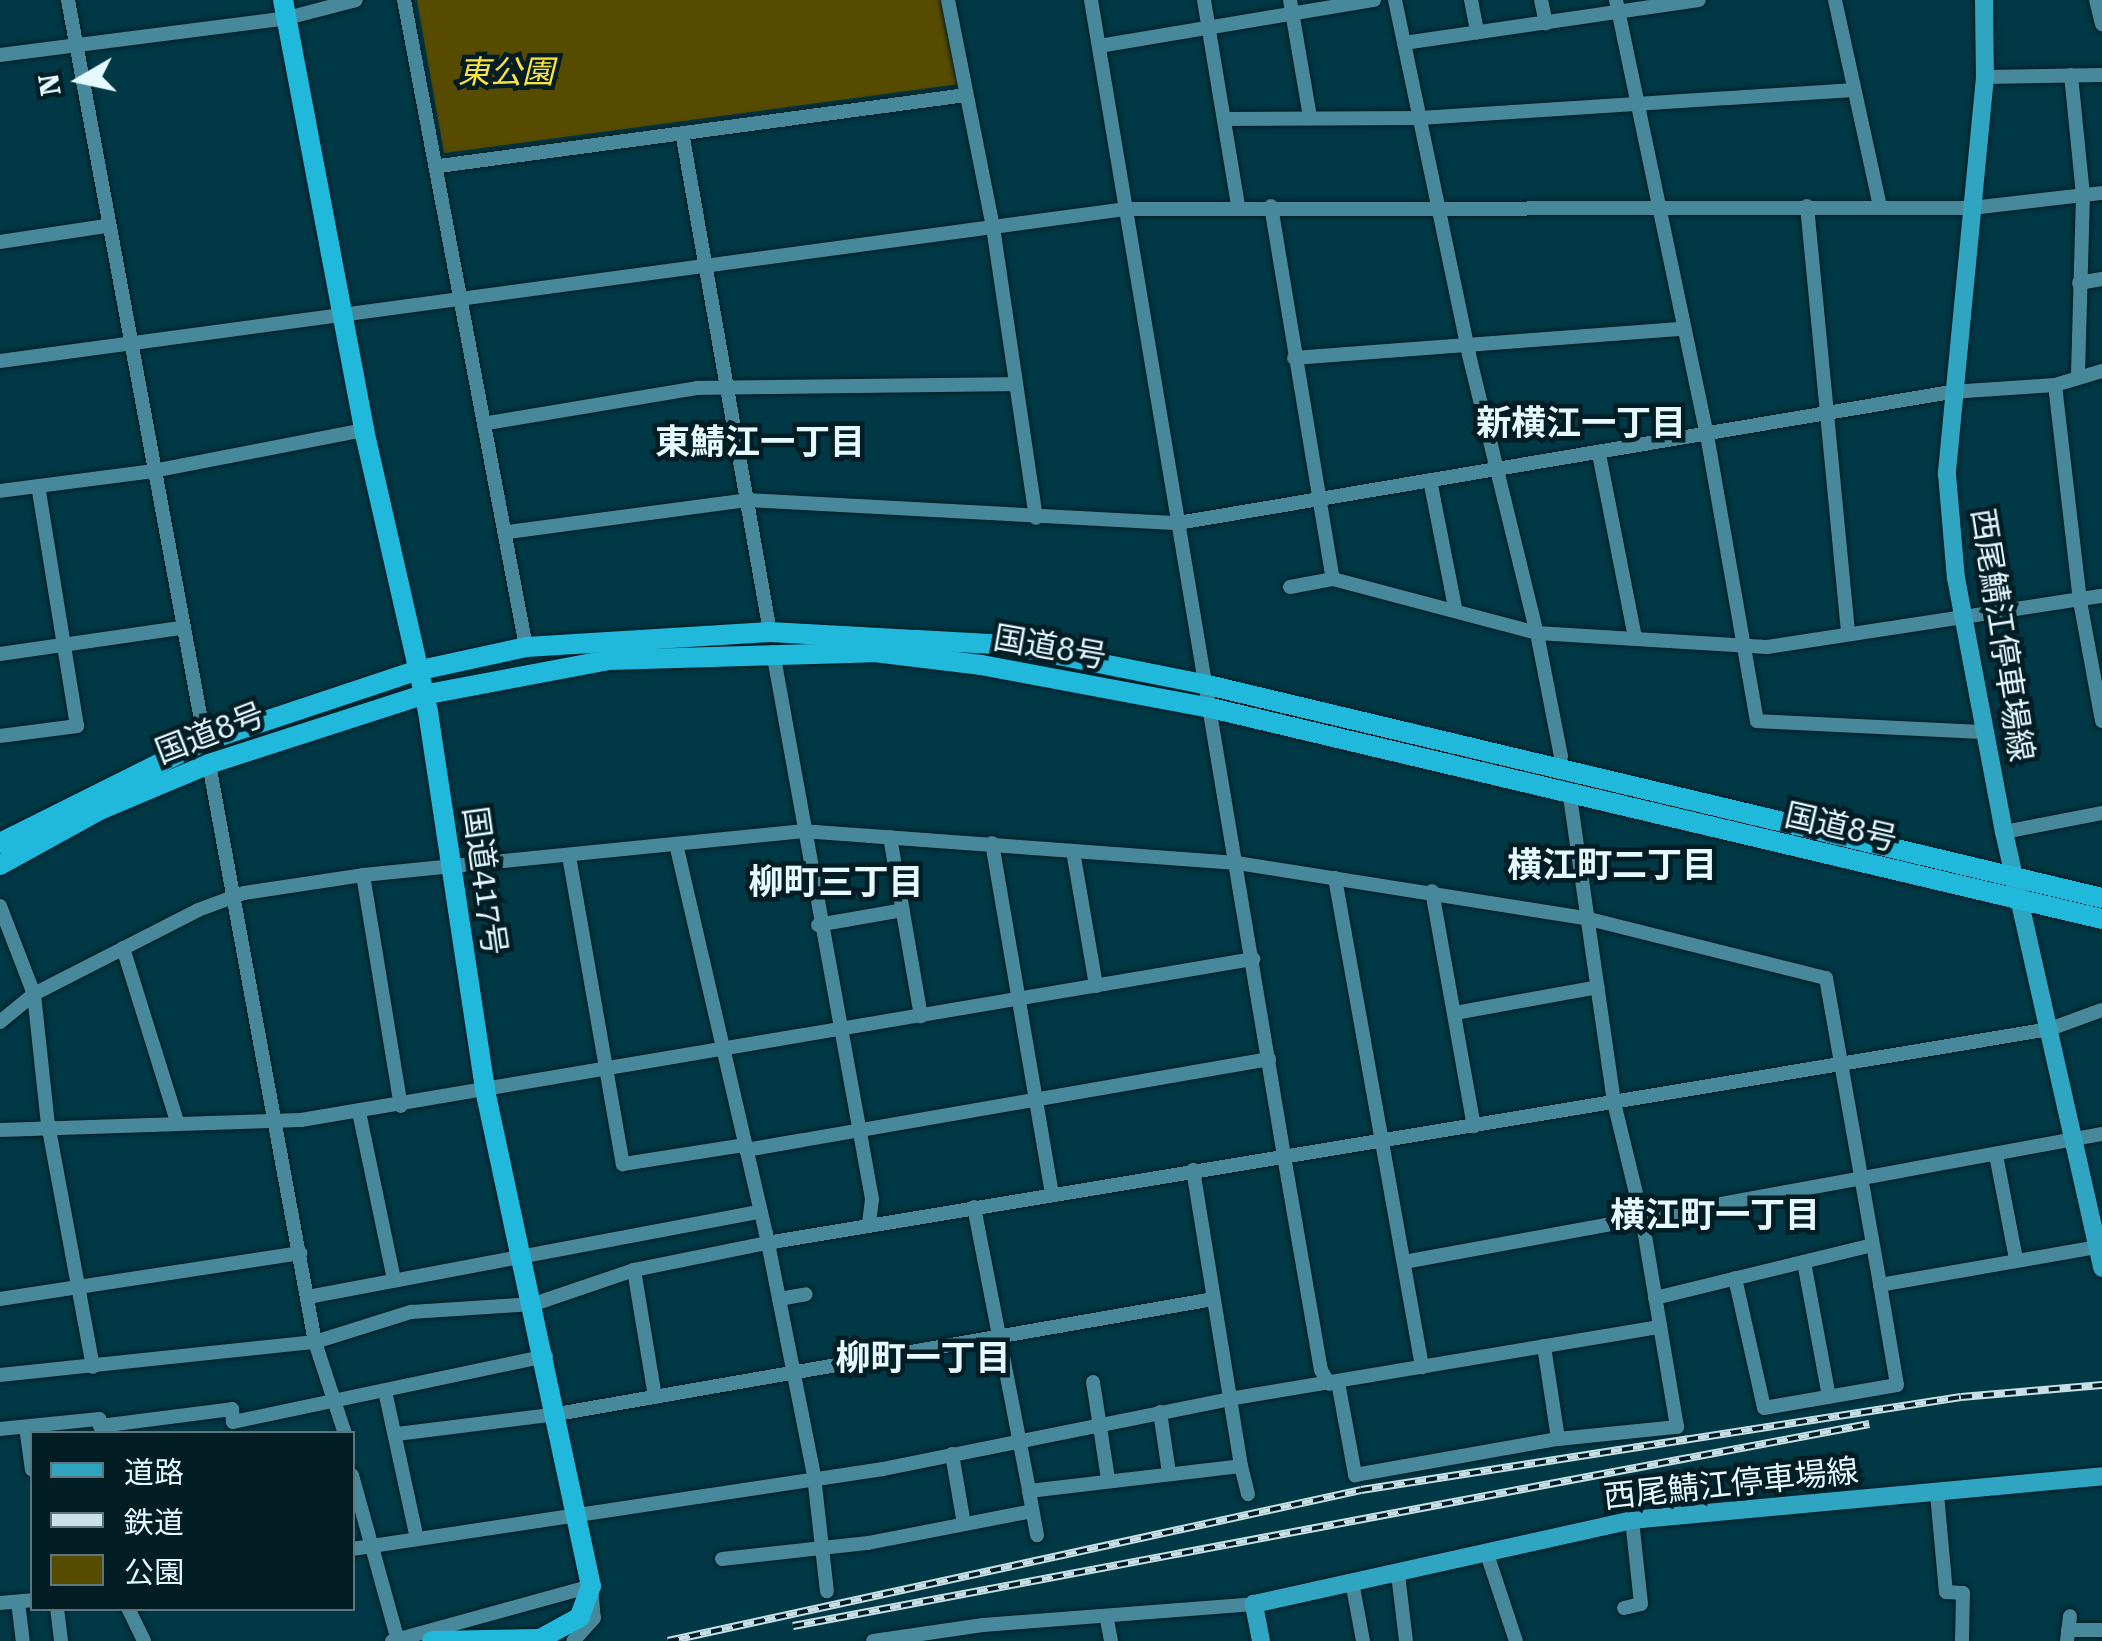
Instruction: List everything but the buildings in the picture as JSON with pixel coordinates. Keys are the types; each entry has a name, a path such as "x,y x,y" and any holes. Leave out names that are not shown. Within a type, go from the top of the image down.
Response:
{"highway":[{"name":"国道417号","path":"285,9 364,430 423,695 454,868 485,1090 519,1256 546,1356 592,1586"},
{"name":"国道8号","path":"0,842 205,741 416,671 526,648 771,642 1008,645 1208,686 1564,781"},
{"name":"国道8号","path":"0,865 100,810 208,764 423,695 547,667 771,642 981,665 1212,708 1564,781 2018,887 2102,898"},
{"name":"国道8号","path":"2018,887 2102,919"},
{"path":"432,1641 512,1640 566,1629 588,1603 592,1586"}],"main road":[{"name":"西尾鯖江停車場線","path":"1984,0 1985,77 1952,392 1948,474 1964,620 2004,832 2076,1137 2102,1268"},
{"name":"西尾鯖江停車場線","path":"1254,1604 1353,1587 1632,1520 2102,1476"},
{"path":"1254,1604 1261,1641"}],"street":[{"path":"68,0 180,628 205,741"},
{"path":"0,54 356,0"},
{"path":"404,0 488,424 526,648"},
{"path":"948,0 993,227 1036,518"},
{"path":"1091,0 1321,1370 1334,1383 1355,1475 1558,1440 1677,1427 1642,1218 1614,1102 1588,919 1537,634 1467,342 1395,0"},
{"path":"1204,0 1238,206"},
{"path":"1099,46 1208,28 1291,7 1374,0"},
{"path":"1471,0 1478,32"},
{"path":"1541,0 1546,23"},
{"path":"1404,43 1546,23 1617,7 1693,0"},
{"path":"1835,0 1880,207"},
{"path":"2096,0 2102,24"},
{"path":"1291,7 1310,117"},
{"path":"1617,7 1706,434 1757,721 1985,732"},
{"path":"1985,77 2102,75"},
{"path":"2071,76 2083,195 2078,376"},
{"path":"1224,118 1420,118 1854,90"},
{"path":"439,166 682,138 966,95"},
{"path":"682,138 730,388 818,924 872,1199 869,1226"},
{"path":"0,361 1125,209 1972,208 2102,193"},
{"path":"1271,206 1333,580"},
{"path":"1806,206 1848,633"},
{"path":"0,242 106,226"},
{"path":"2079,282 2102,279"},
{"path":"1294,358 1467,342 1682,329"},
{"path":"508,532 747,500 1178,523 1952,392 2055,385 2102,371"},
{"path":"488,424 730,388 1016,384"},
{"path":"2055,385 2080,600 2102,721"},
{"path":"0,491 153,471 364,430"},
{"path":"1599,454 1635,637"},
{"path":"1430,480 1455,608"},
{"path":"0,736 77,726 38,486"},
{"path":"1290,588 1333,580 1455,608 1537,634 1744,645 1964,620 2102,596"},
{"path":"0,654 180,628"},
{"path":"208,764 316,1342 338,1401 344,1431"},
{"path":"2004,832 2102,813"},
{"path":"0,1022 34,994 231,898 363,875 802,831 1237,863 1432,891 1588,919 1826,978 1858,1179 1897,1385 1764,1408 1735,1278"},
{"path":"890,836 921,1016"},
{"path":"992,843 1022,995 1052,1194"},
{"path":"676,844 779,1299 814,1476 827,1592"},
{"path":"1073,851 1096,986"},
{"path":"568,856 623,1164 1269,1059"},
{"path":"363,875 401,1106"},
{"path":"1336,878 1422,1367"},
{"path":"1432,891 1474,1126"},
{"path":"0,906 34,994 48,1124 92,1367"},
{"path":"818,924 903,910"},
{"path":"123,948 177,1122"},
{"path":"0,1130 48,1124 274,1121 359,1112 1253,958"},
{"path":"1455,1013 1598,987"},
{"path":"0,1375 316,1342 411,1312 534,1304 634,1270 767,1242 2050,1029 2102,1010"},
{"path":"359,1112 394,1280"},
{"path":"1404,1262 2102,1134"},
{"path":"1996,1155 2016,1259"},
{"path":"1193,1170 1248,1494"},
{"path":"974,1208 1037,1535"},
{"path":"308,1296 760,1212"},
{"path":"1655,1298 1872,1245"},
{"path":"1880,1284 2096,1247"},
{"path":"0,1299 81,1291 300,1252"},
{"path":"1804,1262 1829,1397"},
{"path":"634,1270 656,1397"},
{"path":"779,1299 806,1294"},
{"path":"397,1434 558,1414 1212,1299"},
{"path":"355,1548 632,1503 680,1503 1229,1399 1660,1327"},
{"path":"1544,1346 1558,1440"},
{"path":"0,1429 99,1420 100,1430 232,1409 234,1422 546,1356"},
{"path":"1094,1382 1108,1479"},
{"path":"384,1391 397,1434 417,1539"},
{"path":"1160,1412 1169,1474"},
{"path":"26,1427 30,1456"},
{"path":"952,1454 964,1524"},
{"path":"1029,1490 1241,1466"},
{"path":"355,1487 396,1641 592,1586 594,1618 572,1641"},
{"path":"1937,1494 1946,1592 1963,1593 1962,1641"},
{"path":"722,1559 821,1549 1032,1510"},
{"path":"1624,1608 1642,1604 1632,1520"},
{"path":"1486,1552 1516,1641"},
{"path":"1398,1574 1406,1641"},
{"path":"1353,1587 1363,1641"},
{"path":"0,1603 25,1601 23,1641"},
{"path":"873,1641 1254,1604"},
{"path":"57,1611 60,1641"},
{"path":"129,1611 144,1641"},
{"path":"1107,1620 1111,1641"},
{"path":"2069,1629 2102,1630"}],"green space":[{"name":"東公園","path":"417,0 946,0 959,84 444,153"}],"railway":[{"path":"668,1641 1361,1490 1961,1397 2102,1385"},
{"path":"793,1626 1869,1424"}],"district":[{"name":"新横江一丁目","path":"1581,424"},
{"name":"東鯖江一丁目","path":"760,443"},
{"name":"横江町二丁目","path":"1612,866"},
{"name":"柳町三丁目","path":"836,883"},
{"name":"横江町一丁目","path":"1715,1216"},
{"name":"柳町一丁目","path":"923,1359"}]}
